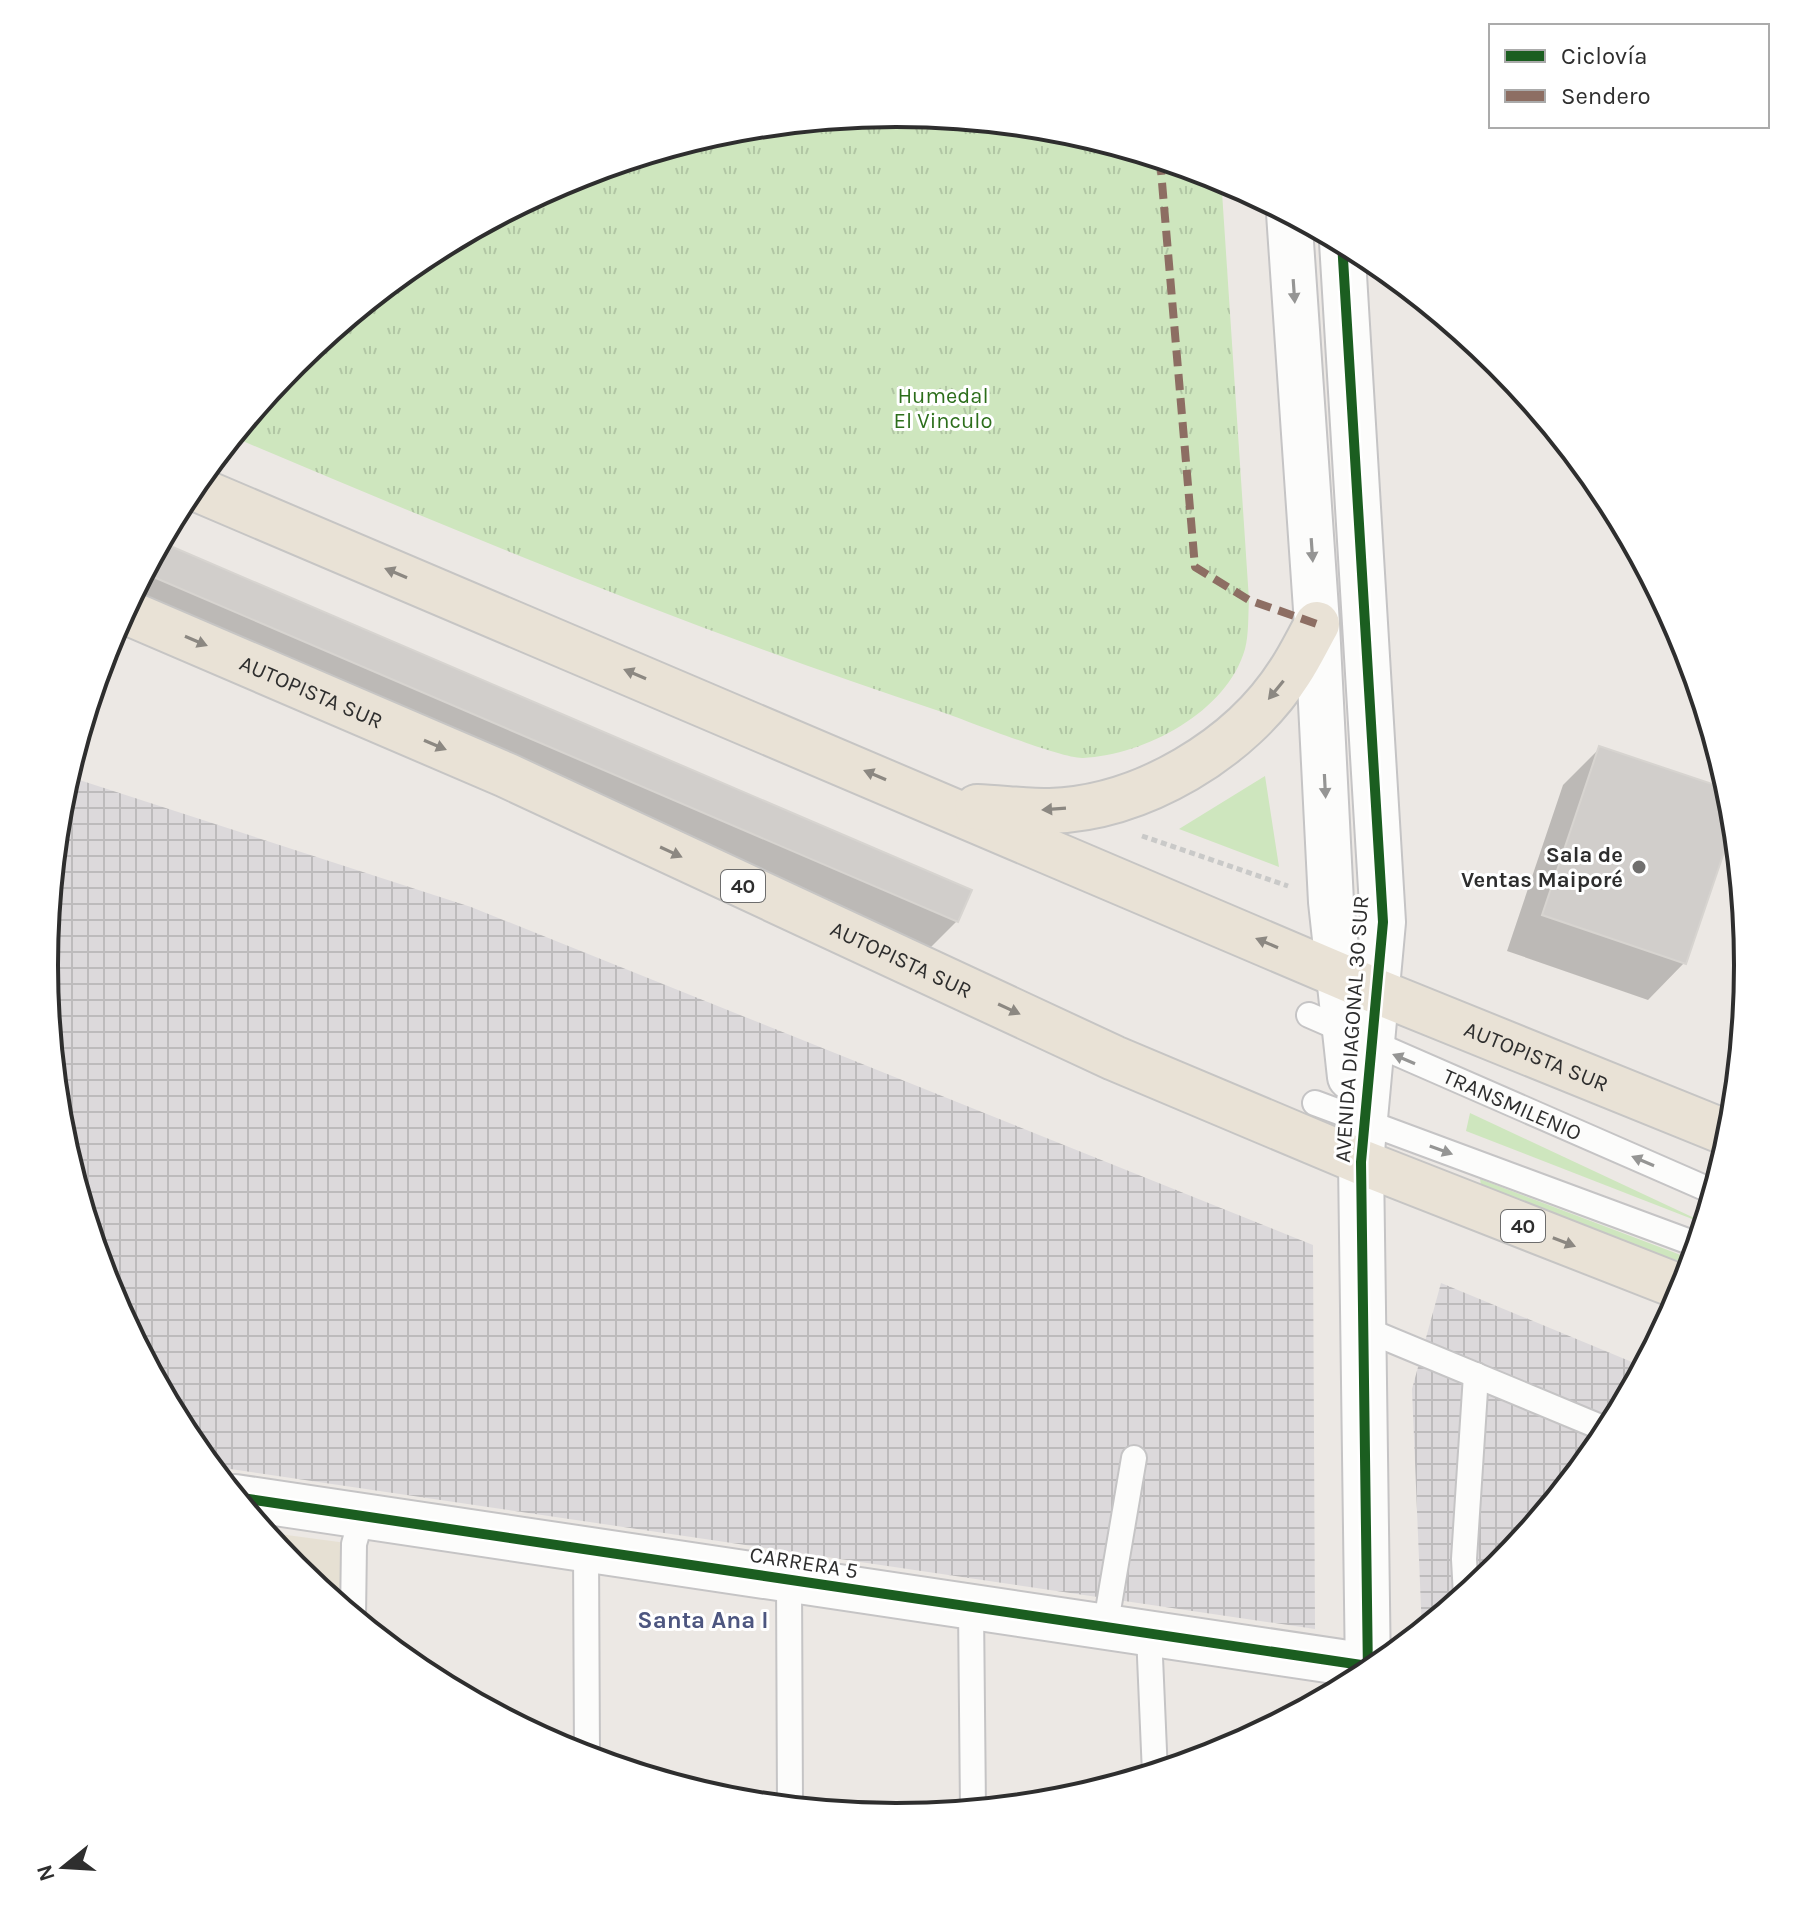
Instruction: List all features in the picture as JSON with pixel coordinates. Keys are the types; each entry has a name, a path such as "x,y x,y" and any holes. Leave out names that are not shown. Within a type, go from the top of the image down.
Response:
{"highway":[{"name":"AUTOPISTA SUR","path":"204,492 1358,982 1719,1130"},
{"name":"AUTOPISTA SUR","path":"135,616 506,775 1114,1058 1349,1126 1672,1283"},
{"path":"947,806 1052,811 1108,801 1161,783 1210,754 1254,718 1290,674 1317,624"}],"street":[{"name":"AVENIDA DIAGONAL 30 SUR","path":"1290,225 1317,624 1331,902 1358,982"},
{"name":"AVENIDA DIAGONAL 30 SUR","path":"1343,256 1383,922 1342,1031 1362,1328 1368,1659"},
{"name":"CARRERA 5","path":"250,1499 1354,1668"}],"lane":[{"name":"TRANSMILENIO","path":"1342,1031 1705,1188"},
{"path":"1349,1126 1688,1242"},
{"path":"1362,1328 1597,1426"},
{"path":"1465,1581 1476,1375"},
{"path":"1105,1628 1134,1458"},
{"path":"353,1604 354,1544 362,1516"},
{"path":"586,1550 587,1744"},
{"path":"789,1580 790,1797"},
{"path":"971,1608 973,1800"},
{"path":"1149,1634 1155,1763"}],"shaded area":[{"path":"79,780 471,907 1313,1245 1315,1629 226,1468 170,1385 144,1336 102,1235 74,1129 65,1075 58,966 65,856"},
{"path":"1441,1283 1635,1363 1594,1431 1562,1476 1489,1558 1421,1619 1412,1389"},
{"path":"282,1534 354,1544 353,1604"}],"green space":[{"name":"Humedal El Vinculo","path":"896,127 1006,134 1060,143 1166,171 1222,193 1249,600 1247,637 1235,672 1221,692 1202,710 1157,739 1107,755 1072,757 760,649 495,546 243,441 304,373 386,300 477,239 526,213 627,171 733,143 787,134"},
{"path":"1265,776 1279,867 1179,829"},
{"path":"1470,1113 1695,1220 1466,1131"},
{"path":"1480,1179 1683,1256 1679,1267 1482,1192"}],"building":[{"path":"170,546 972,890 958,922 154,577"},
{"name":"Sala de Ventas Maiporé","path":"1599,746 1715,785 1726,846 1686,964 1542,915"}],"marked path":[{"path":"1161,170 1195,567 1249,600 1317,624"}],"cycle path":[{"path":"1343,256 1383,922 1361,1162 1368,1659"},
{"path":"250,1499 1359,1665"}],"place":[{"name":"Sala de Ventas Maiporé","path":"1639,867"}],"district":[{"name":"Santa Ana I","path":"703,1620"}]}
